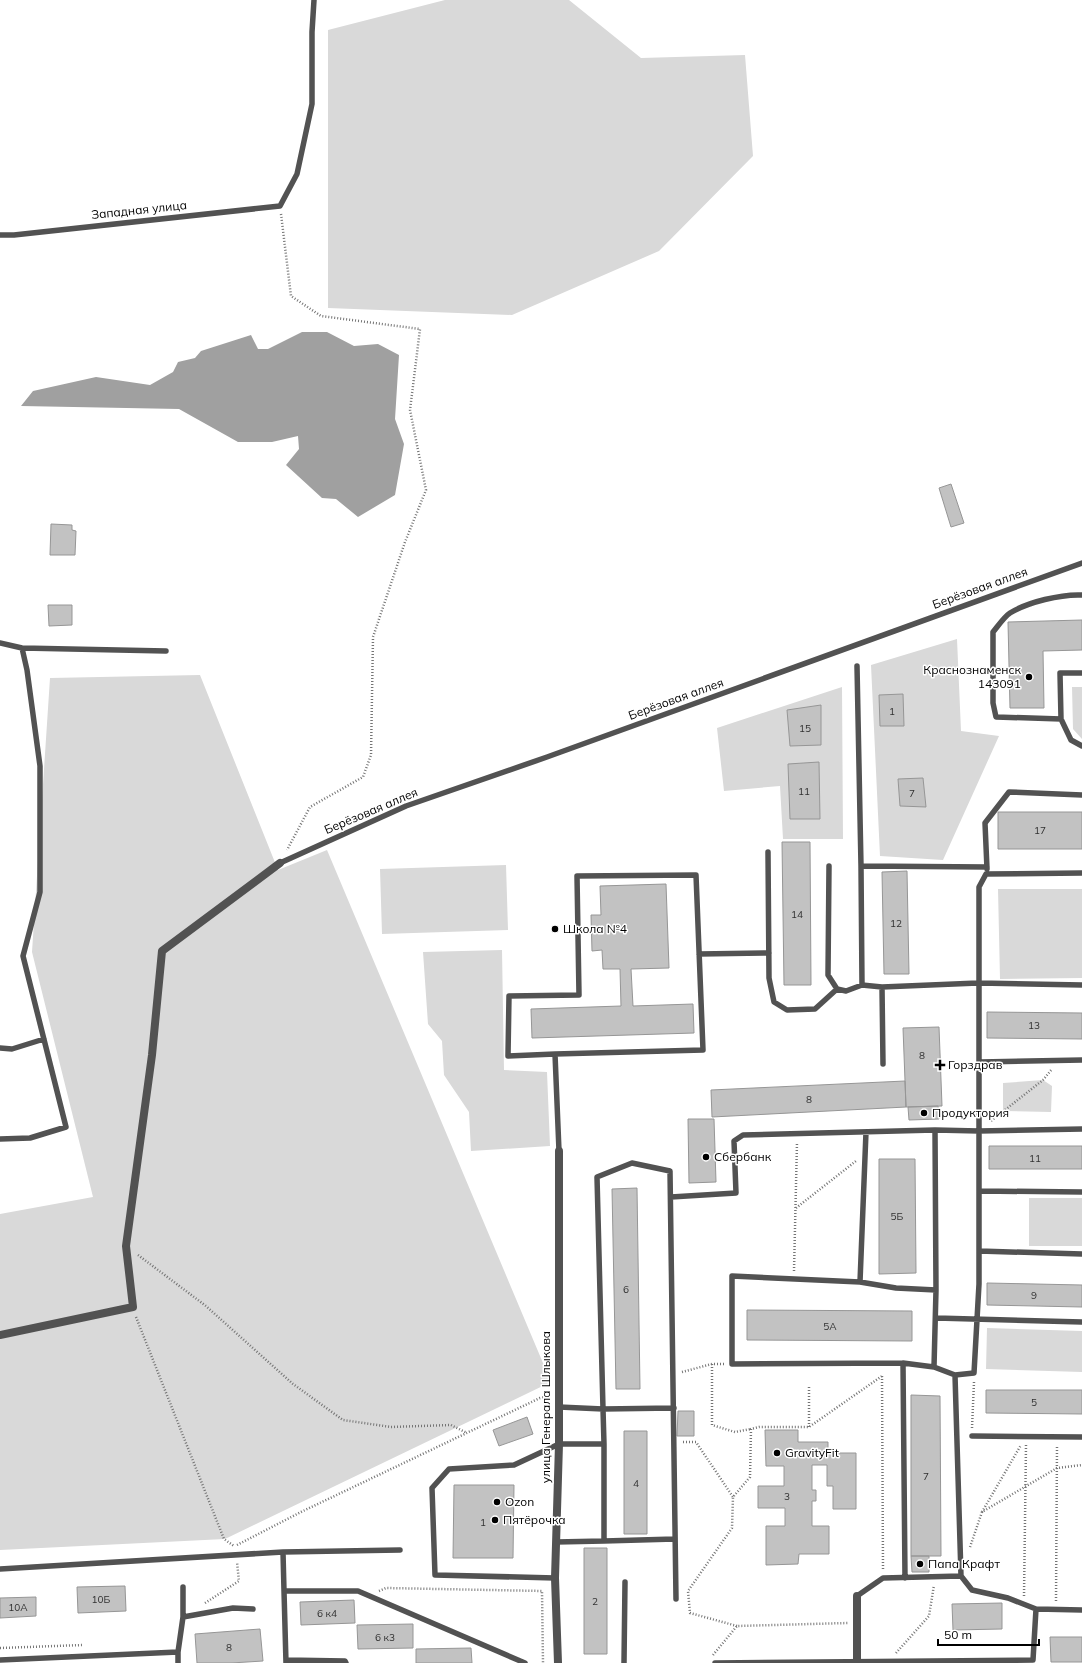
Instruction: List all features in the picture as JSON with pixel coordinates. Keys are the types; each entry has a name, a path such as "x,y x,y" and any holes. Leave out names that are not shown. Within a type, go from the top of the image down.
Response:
{"street":[{"path":"0,1335 132,1307 126,1246 152,1055 162,951 280,863"},
{"name":"улица Генерала Шлыкова","path":"558,1663 555,1578 559,1444 559,1151"},
{"path":"857,1596 857,1662"}],"lane":[{"path":"280,206 297,174 312,104 314,0"},
{"name":"Западная улица","path":"0,235 14,236 280,206"},
{"name":"Берёзовая аллея","path":"280,863 406,806 547,757 1082,563"},
{"path":"1061,719 996,717 992,703 993,632 1009,614 1036,602 1068,594 1082,595"},
{"path":"0,644 22,648 166,651"},
{"path":"0,1139 30,1138 66,1127 23,956 40,892 40,766 27,670 22,648"},
{"path":"857,666 862,985"},
{"path":"1082,673 1060,673 1061,719 1071,740 1082,746"},
{"path":"936,1290 896,1288 860,1282 732,1276 732,1364 903,1363 934,1367 955,1375 974,1373 979,1251 979,887 986,874 987,867 985,823 1009,792 1082,795"},
{"path":"768,852 769,978 774,1002 787,1010 815,1009 837,989 846,990 862,985 882,987 978,983 1082,985"},
{"path":"828,866 828,975 837,989"},
{"path":"861,866 987,867"},
{"path":"986,874 1082,873"},
{"path":"696,875 704,1050 555,1054 508,1056 509,996 579,995 577,876 696,875"},
{"path":"699,954 769,953"},
{"path":"882,987 882,1064"},
{"path":"0,1048 12,1049 44,1039"},
{"path":"555,1054 559,1151"},
{"path":"980,1062 1082,1060"},
{"path":"671,1197 736,1193 734,1141 743,1135 1082,1128"},
{"path":"934,1367 936,1318 935,1130"},
{"path":"860,1282 866,1132"},
{"path":"604,1541 604,1444 597,1177 632,1163 670,1171 676,1600"},
{"path":"979,1191 1082,1192"},
{"path":"979,1251 1082,1254"},
{"path":"936,1318 1082,1322"},
{"path":"903,1363 905,1578"},
{"path":"955,1375 961,1576 972,1590 1008,1598 1036,1609 1082,1610"},
{"path":"559,1407 674,1408"},
{"path":"972,1436 1082,1437"},
{"path":"555,1578 435,1575 432,1488 449,1469 514,1465 559,1444 604,1444"},
{"path":"556,1542 675,1538"},
{"path":"0,1569 236,1554 400,1550"},
{"path":"283,1552 286,1662 345,1661 346,1663"},
{"path":"857,1596 883,1578 961,1576"},
{"path":"624,1663 625,1582"},
{"path":"178,1663 183,1617 183,1587"},
{"path":"284,1591 358,1591 525,1663"},
{"path":"183,1617 234,1608 253,1609"},
{"path":"715,1663 1033,1660 1036,1609"},
{"path":"0,1660 178,1652"}],"path":[{"path":"280,206 291,296 321,316 420,329 410,410 426,490 405,542 373,637 371,755 363,778 310,807 280,863"},
{"path":"979,1131 1043,1080 1059,1060"},
{"path":"794,1278 797,1134"},
{"path":"796,1208 866,1154"},
{"path":"126,1246 206,1306 293,1384 343,1420 391,1427 451,1425 467,1433"},
{"path":"132,1307 224,1539 235,1546"},
{"path":"674,1374 712,1364 732,1364"},
{"path":"712,1364 712,1425 734,1432 759,1426 809,1427 882,1376 883,1578"},
{"path":"972,1436 974,1373"},
{"path":"809,1385 809,1427"},
{"path":"235,1546 308,1509 540,1398 559,1394"},
{"path":"733,1497 750,1477 751,1429"},
{"path":"1024,1605 1026,1436"},
{"path":"970,1548 982,1512 1026,1436"},
{"path":"1056,1610 1057,1436"},
{"path":"674,1442 696,1442 733,1497 732,1528 688,1591 690,1613 737,1626 857,1622"},
{"path":"982,1512 1057,1468 1082,1465"},
{"path":"202,1605 239,1581 235,1546"},
{"path":"889,1661 929,1616 935,1577"},
{"path":"367,1595 386,1588 542,1591 544,1663"},
{"path":"710,1658 737,1626"},
{"path":"0,1648 84,1645"}],"shaded area":[{"path":"445,0 569,0 641,58 745,55 753,156 659,251 512,315 328,308 328,30"},
{"path":"302,332 327,332 354,346 378,344 399,355 395,419 404,444 395,495 358,517 336,499 322,498 286,465 299,449 298,436 272,442 238,442 179,409 21,406 33,391 96,377 150,385 173,372 178,362 195,358 201,351 251,335 258,349 268,349"},
{"path":"957,639 961,731 999,736 943,860 880,856 871,665"},
{"path":"200,675 278,870 327,850 551,1382 225,1539 0,1550 0,1214 93,1197 32,952 50,678"},
{"path":"842,687 843,839 783,839 780,786 724,791 717,728"},
{"path":"1072,687 1082,687 1082,739 1073,729"},
{"path":"506,865 508,930 382,934 380,869"},
{"path":"998,889 1082,889 1082,978 1000,979"},
{"path":"502,950 504,1070 547,1072 550,1146 471,1151 469,1112 444,1075 442,1041 428,1024 423,952"},
{"path":"1043,1080 1052,1086 1051,1112 1003,1111 1003,1083"},
{"path":"1029,1198 1082,1198 1082,1246 1029,1246"},
{"path":"987,1328 1082,1331 1082,1372 986,1369"}],"building":[{"path":"951,484 964,523 951,527 939,488"},
{"path":"51,524 72,525 72,530 76,531 75,555 50,555"},
{"path":"48,605 72,605 72,625 49,626"},
{"path":"1082,620 1082,650 1043,651 1044,708 1010,708 1008,622"},
{"path":"903,694 904,726 880,726 879,695"},
{"path":"821,705 821,745 790,746 787,710"},
{"path":"819,762 820,819 790,819 788,764"},
{"path":"923,778 926,807 900,806 898,779"},
{"path":"998,812 1082,812 1082,849 998,849"},
{"path":"782,842 810,842 811,985 784,985"},
{"path":"907,871 909,974 884,974 882,872"},
{"path":"666,884 669,968 631,969 633,1006 693,1004 694,1033 532,1038 531,1009 621,1006 620,969 603,969 602,950 592,951 591,915 601,915 600,886"},
{"path":"987,1012 1082,1013 1082,1039 987,1038"},
{"path":"939,1027 942,1106 906,1107 903,1028"},
{"path":"905,1081 906,1107 712,1117 711,1090"},
{"name":"Продуктория","path":"938,1106 939,1119 909,1120 908,1107"},
{"path":"688,1119 714,1119 716,1182 689,1183"},
{"path":"989,1146 1082,1146 1082,1169 989,1169"},
{"path":"879,1159 915,1159 916,1273 879,1274"},
{"path":"637,1188 640,1389 616,1389 612,1189"},
{"path":"987,1283 1082,1285 1082,1307 987,1305"},
{"path":"747,1310 912,1311 912,1341 747,1340"},
{"path":"986,1390 1082,1390 1082,1414 986,1413"},
{"path":"911,1395 940,1396 941,1556 911,1556"},
{"path":"678,1411 694,1411 694,1436 677,1436"},
{"path":"527,1417 533,1434 499,1446 493,1430"},
{"path":"765,1430 798,1430 798,1442 828,1442 828,1453 856,1453 856,1509 833,1509 833,1486 827,1486 827,1465 812,1465 812,1490 816,1490 816,1501 812,1501 812,1526 829,1526 829,1554 799,1554 798,1564 766,1565 766,1526 785,1526 785,1508 758,1508 758,1486 784,1486 784,1466 766,1466"},
{"path":"624,1431 647,1431 647,1534 624,1534"},
{"path":"454,1485 514,1485 513,1558 453,1558"},
{"path":"584,1548 607,1548 607,1654 584,1654"},
{"name":"Папа Крафт","path":"911,1556 929,1556 929,1572 912,1572"},
{"path":"125,1586 126,1611 78,1613 77,1587"},
{"path":"36,1597 36,1616 0,1618 0,1598"},
{"path":"354,1600 355,1623 301,1625 300,1602"},
{"path":"1002,1603 1002,1629 953,1630 952,1604"},
{"path":"413,1624 413,1648 358,1649 357,1625"},
{"path":"260,1629 263,1661 197,1663 195,1634"},
{"path":"1050,1637 1082,1637 1082,1662 1051,1662"},
{"path":"471,1648 472,1663 416,1663 416,1649"}],"place":[{"name":"Краснознаменск 143091","path":"1029,677"},
{"name":"Школа №4","path":"555,929"},
{"name":"Горздрав","path":"940,1065"},
{"name":"Продуктория","path":"924,1113"},
{"name":"Сбербанк","path":"706,1157"},
{"name":"GravityFit","path":"777,1453"},
{"name":"Ozon","path":"497,1502"},
{"name":"Пятёрочка","path":"495,1520"},
{"name":"Папа Крафт","path":"920,1564"}]}
